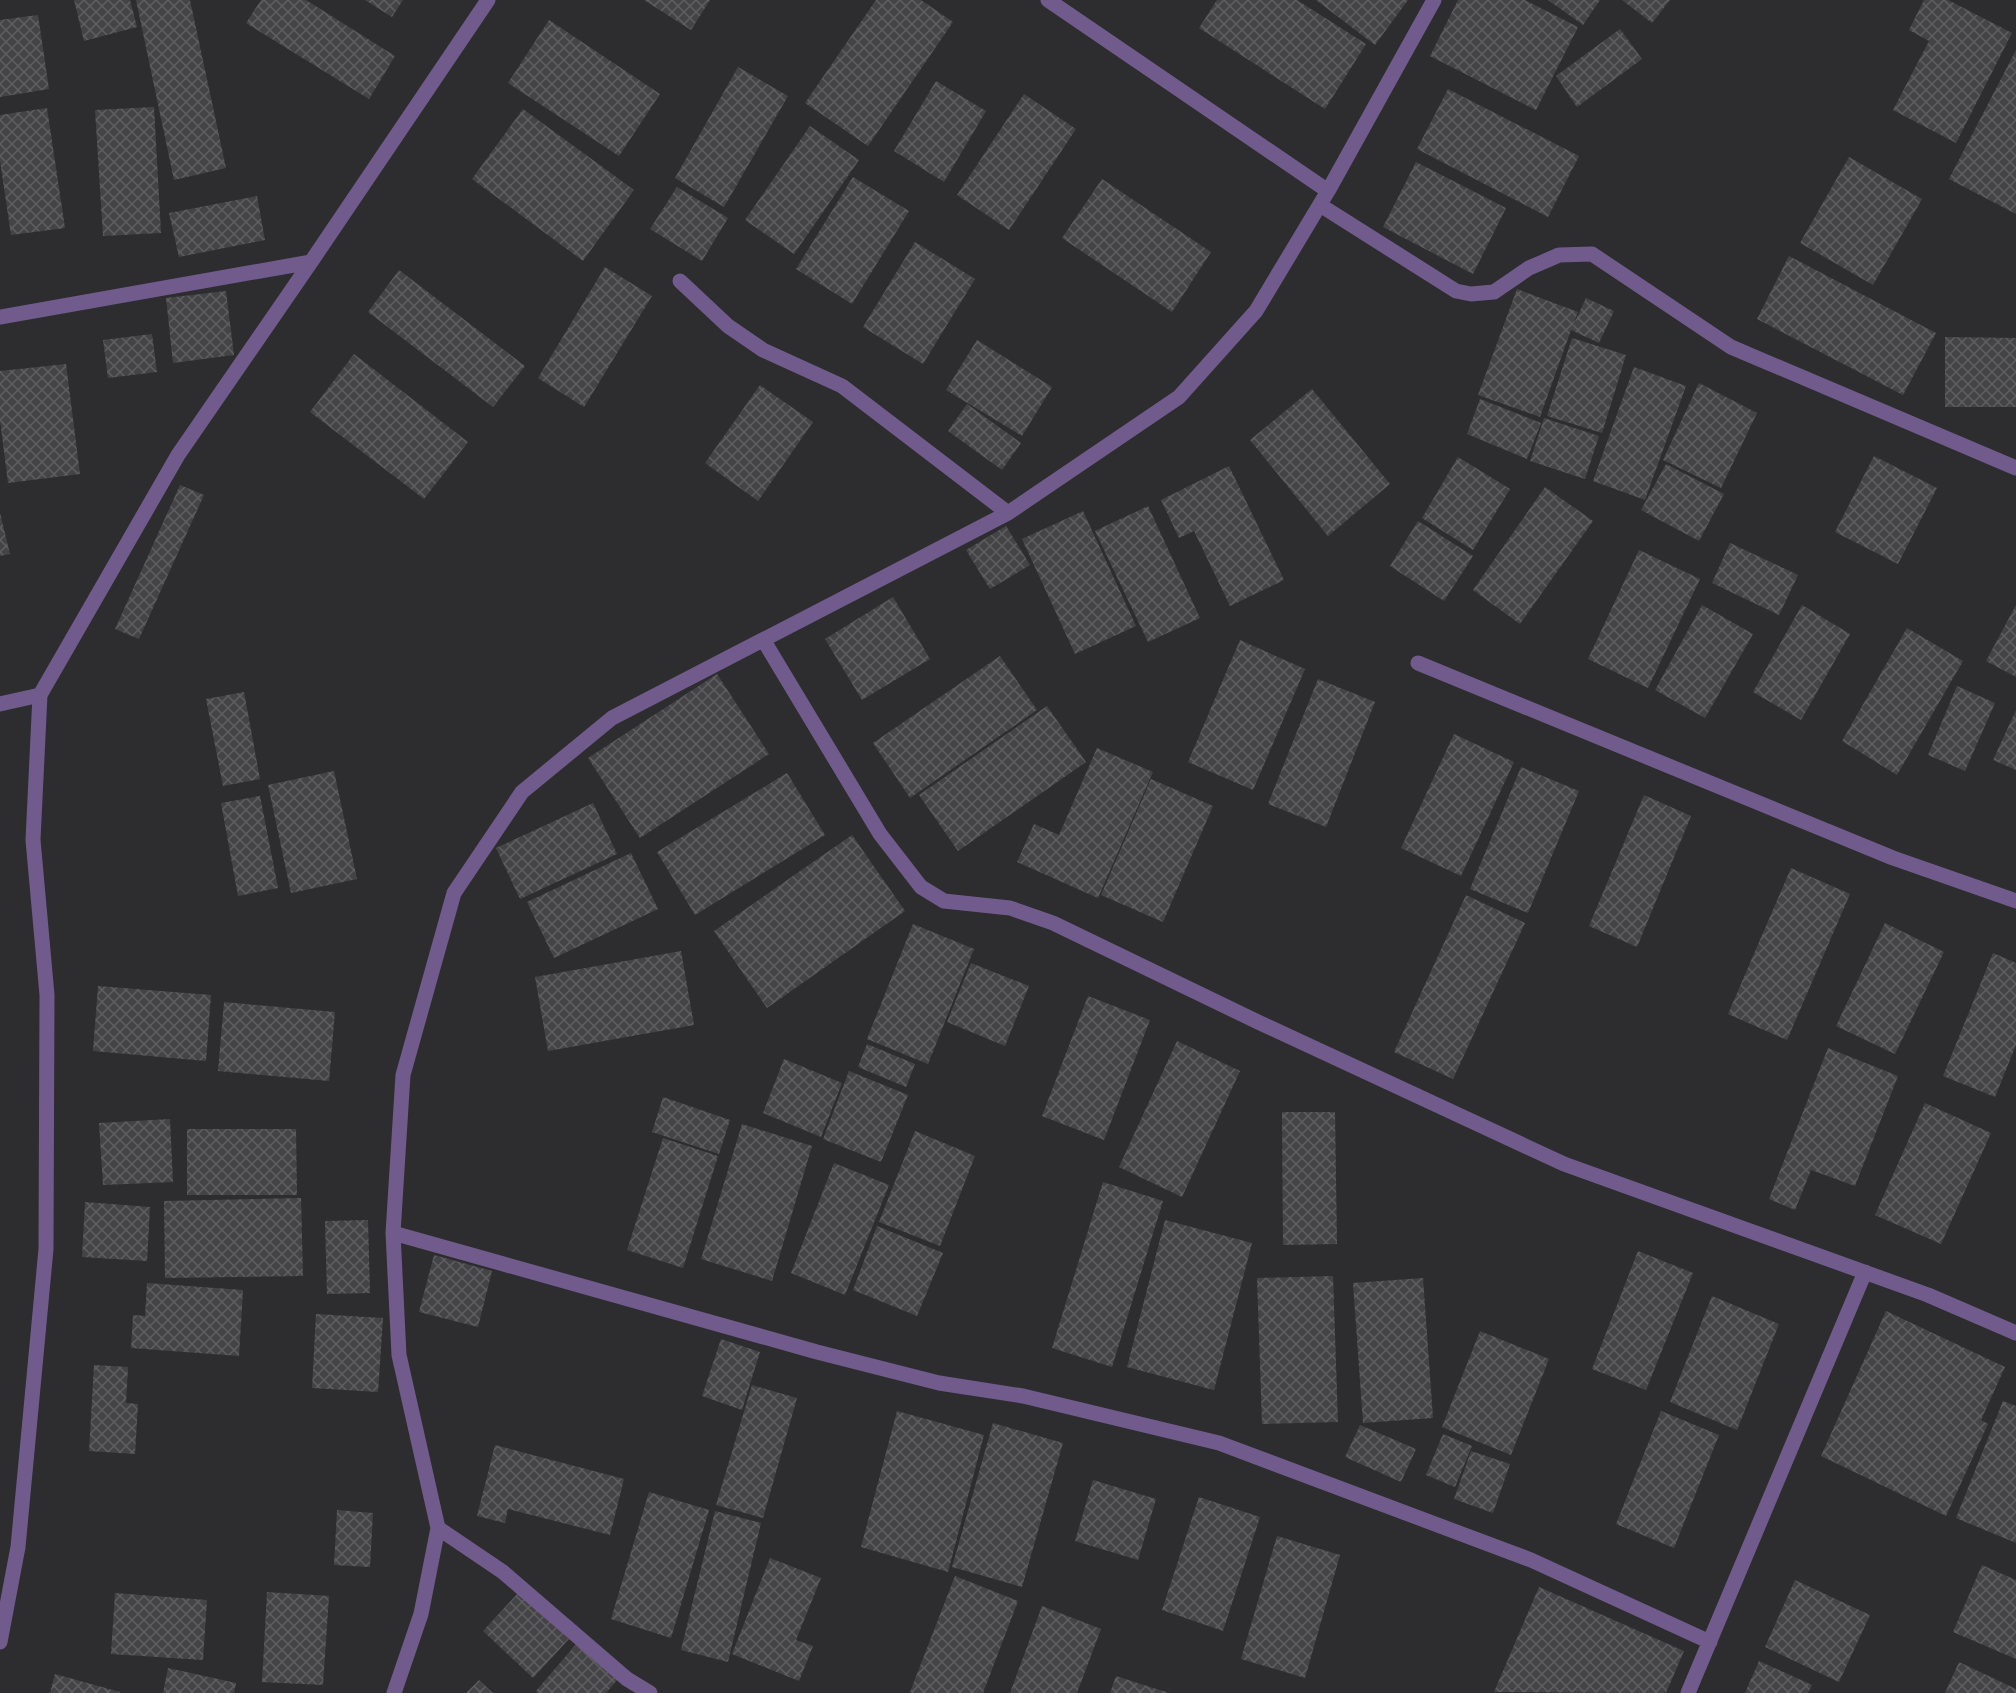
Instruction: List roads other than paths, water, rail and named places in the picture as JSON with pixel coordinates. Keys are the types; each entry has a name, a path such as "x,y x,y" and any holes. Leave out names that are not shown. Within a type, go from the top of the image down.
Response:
{"street":[{"path":"0,1642 18,1547 46,1249 47,995 33,840 40,695 178,455 488,0"},
{"path":"1048,0 1328,191"},
{"path":"394,1693 422,1614 438,1528 399,1355 393,1233 403,1075 454,893 522,792 612,718 1008,513 1179,397 1256,311 1320,205 1434,0"},
{"path":"1320,205 1456,291 1471,294 1494,292 1529,268 1559,255 1592,254 1731,347 2016,468"},
{"path":"0,317 311,262"},
{"path":"680,281 728,326 763,350 842,386 1008,513"},
{"path":"764,641 880,834 921,887 944,901 1010,908 1053,923 1258,1022 1564,1164 1928,1295 2016,1333"},
{"path":"1418,663 1893,858 2016,901"},
{"path":"0,704 40,695"},
{"path":"393,1233 817,1352 939,1383 1023,1396 1219,1443 1531,1560 1710,1642"},
{"path":"1688,1693 1865,1272"},
{"path":"438,1528 503,1572 627,1679 650,1693"}]}
